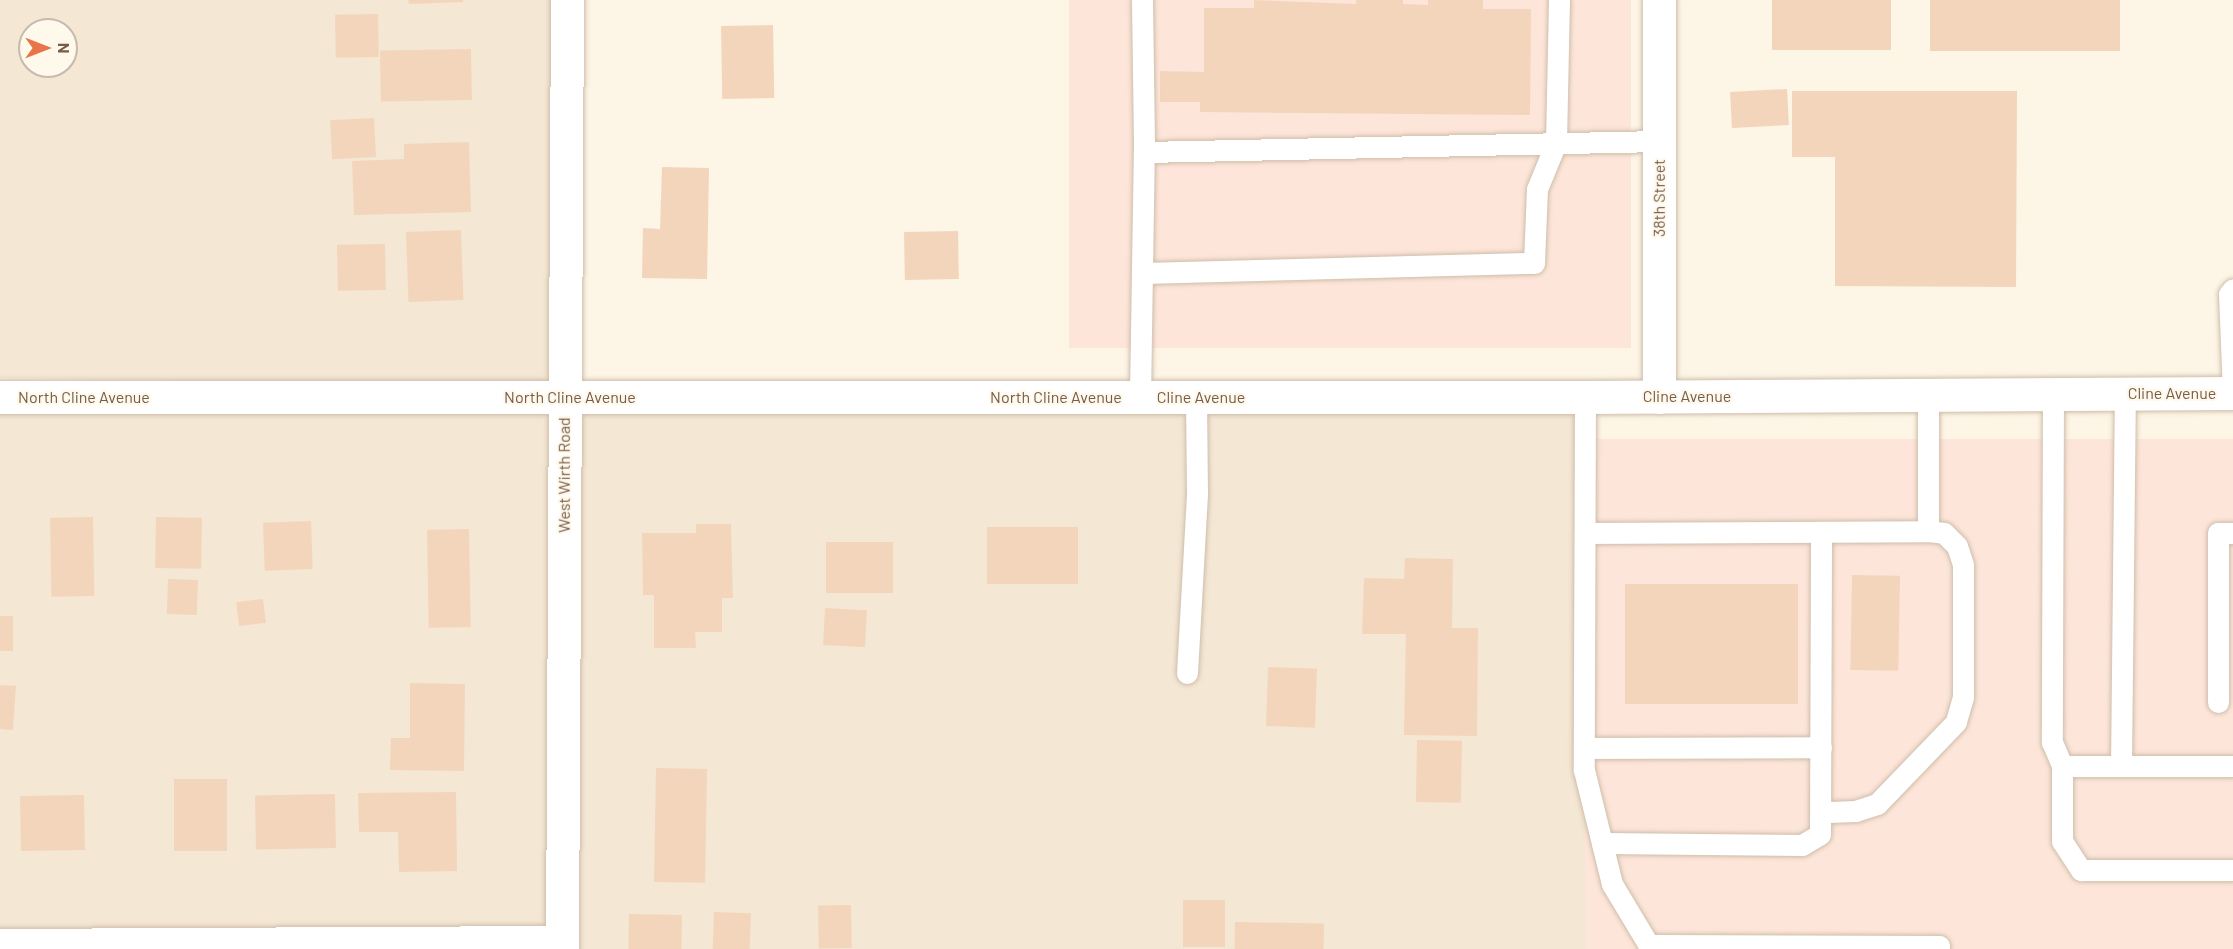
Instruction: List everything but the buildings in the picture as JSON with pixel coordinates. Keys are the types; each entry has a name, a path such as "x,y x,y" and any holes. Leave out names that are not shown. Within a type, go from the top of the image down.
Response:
{"street":[{"name":"West Wirth Road","path":"562,945 567,0"},
{"name":"38th Street","path":"1659,0 1659,397"},
{"name":"Cline Avenue","path":"1140,397 1659,397 2233,393"},
{"name":"North Cline Avenue","path":"0,397 1140,397"},
{"path":"0,945 562,945"}],"lane":[{"path":"1140,397 1144,273 1142,0"},
{"path":"1144,273 1534,263 1537,189 1556,143 1559,0"},
{"path":"1144,152 1659,141"},
{"path":"2233,289 2229,294 2233,393"},
{"path":"2121,766 2125,393"},
{"path":"2053,394 2052,742 2062,766 2062,841 2081,870 2233,870"},
{"path":"1928,395 1928,531"},
{"path":"1187,673 1197,493 1196,397"},
{"path":"1585,397 1584,770 1612,884 1652,947 1939,946 1939,949"},
{"path":"1585,532 1928,531 1944,533 1957,546 1963,565 1963,697 1956,722 1877,804 1856,811 1822,812"},
{"path":"1602,843 1802,844 1820,834 1822,812 1821,532"},
{"path":"2218,702 2218,533 2233,533"},
{"path":"1584,748 1821,747"},
{"path":"2062,766 2233,766"}],"shaded area":[{"path":"0,0 558,0 556,384 0,378"},
{"path":"1069,0 1631,0 1631,348 1069,348"},
{"path":"0,395 1585,395 1585,949 0,949"},
{"path":"1585,439 2233,439 2233,949 1585,949"}]}
